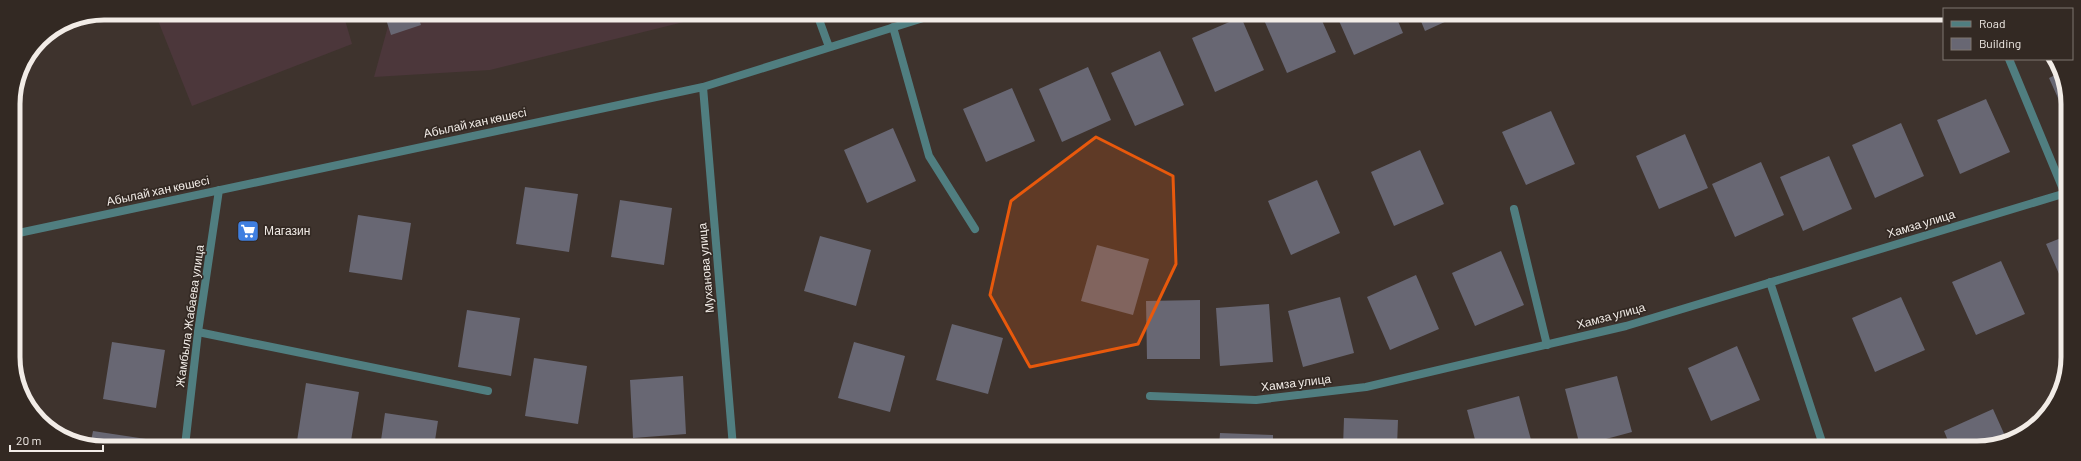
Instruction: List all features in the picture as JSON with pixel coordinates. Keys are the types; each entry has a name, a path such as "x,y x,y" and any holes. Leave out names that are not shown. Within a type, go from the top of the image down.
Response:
{"street":[{"path":"819,20 829,48"},
{"name":"Абылай хан көшесі","path":"20,233 703,87 916,20"},
{"path":"893,27 929,156 975,229"},
{"path":"2009,60 2061,182"},
{"name":"Муханова улица","path":"703,87 732,441"},
{"name":"Жамбыла Жабаева улица","path":"186,441 198,332 219,190"},
{"name":"Хамза улица","path":"1150,396 1256,400 1366,387 1626,326 2061,195"},
{"path":"1514,209 1547,345"},
{"path":"1770,282 1822,441"},
{"path":"198,332 488,391"}],"highlighted area":[{"path":"1096,137 1173,176 1176,264 1138,344 1030,367 990,295 1011,201"}],"shaded area":[{"path":"158,20 345,20 352,44 192,106"},
{"path":"390,20 692,20 490,70 374,77"}],"building":[{"path":"386,20 419,20 421,25 391,35"},
{"path":"1234,20 1242,20 1264,70 1215,92 1192,38"},
{"path":"1264,20 1322,20 1336,52 1287,73"},
{"path":"1339,20 1398,20 1403,33 1354,55"},
{"path":"1420,20 1449,20 1425,31"},
{"path":"1160,51 1184,105 1135,126 1111,73"},
{"path":"1088,67 1111,120 1062,142 1039,89"},
{"path":"2056,75 2057,77 2061,105 2049,78"},
{"path":"1012,88 1035,141 986,162 963,109"},
{"path":"1986,99 2010,152 1960,174 1937,120"},
{"path":"1551,111 1575,164 1526,185 1502,132"},
{"path":"1901,123 1924,176 1875,198 1852,145"},
{"path":"893,128 916,181 867,203 844,150"},
{"path":"1685,134 1708,188 1659,209 1636,156"},
{"path":"1420,150 1444,204 1394,226 1371,172"},
{"path":"1829,156 1852,209 1803,231 1780,177"},
{"path":"1761,162 1784,215 1735,237 1712,184"},
{"path":"1317,180 1340,233 1291,255 1268,201"},
{"path":"525,187 578,194 569,252 516,244"},
{"path":"620,200 672,208 664,265 611,257"},
{"path":"358,215 411,223 402,280 349,272"},
{"path":"820,236 871,250 856,306 804,291"},
{"path":"2061,238 2061,278 2046,244"},
{"path":"1097,245 1149,259 1133,315 1081,301"},
{"path":"1501,251 1524,305 1475,326 1452,273"},
{"path":"2001,261 2025,314 1976,335 1952,282"},
{"path":"1416,275 1439,329 1390,350 1367,297"},
{"path":"1340,297 1354,353 1303,367 1288,311"},
{"path":"1901,297 1925,350 1875,372 1852,318"},
{"path":"1200,300 1200,359 1147,359 1146,301"},
{"path":"1269,304 1273,362 1220,366 1216,308"},
{"path":"467,310 520,318 511,376 458,367"},
{"path":"952,324 1003,338 988,394 936,380"},
{"path":"112,342 165,350 156,408 103,399"},
{"path":"854,342 905,356 890,412 838,398"},
{"path":"1737,346 1760,400 1711,421 1688,368"},
{"path":"534,358 587,366 578,424 525,416"},
{"path":"683,376 686,434 633,438 630,380"},
{"path":"1617,376 1632,432 1599,441 1579,441 1565,389"},
{"path":"306,383 359,392 351,441 297,441"},
{"path":"1519,396 1531,441 1475,441 1467,410"},
{"path":"1993,409 2005,436 1982,441 1948,441 1944,431"},
{"path":"385,413 438,421 435,441 381,441"},
{"path":"1344,418 1398,420 1397,441 1343,441"},
{"path":"93,431 146,439 146,441 91,440"},
{"path":"1220,433 1273,435 1273,441 1219,441"}],"place":[{"name":"Магазин","path":"248,231"}]}
